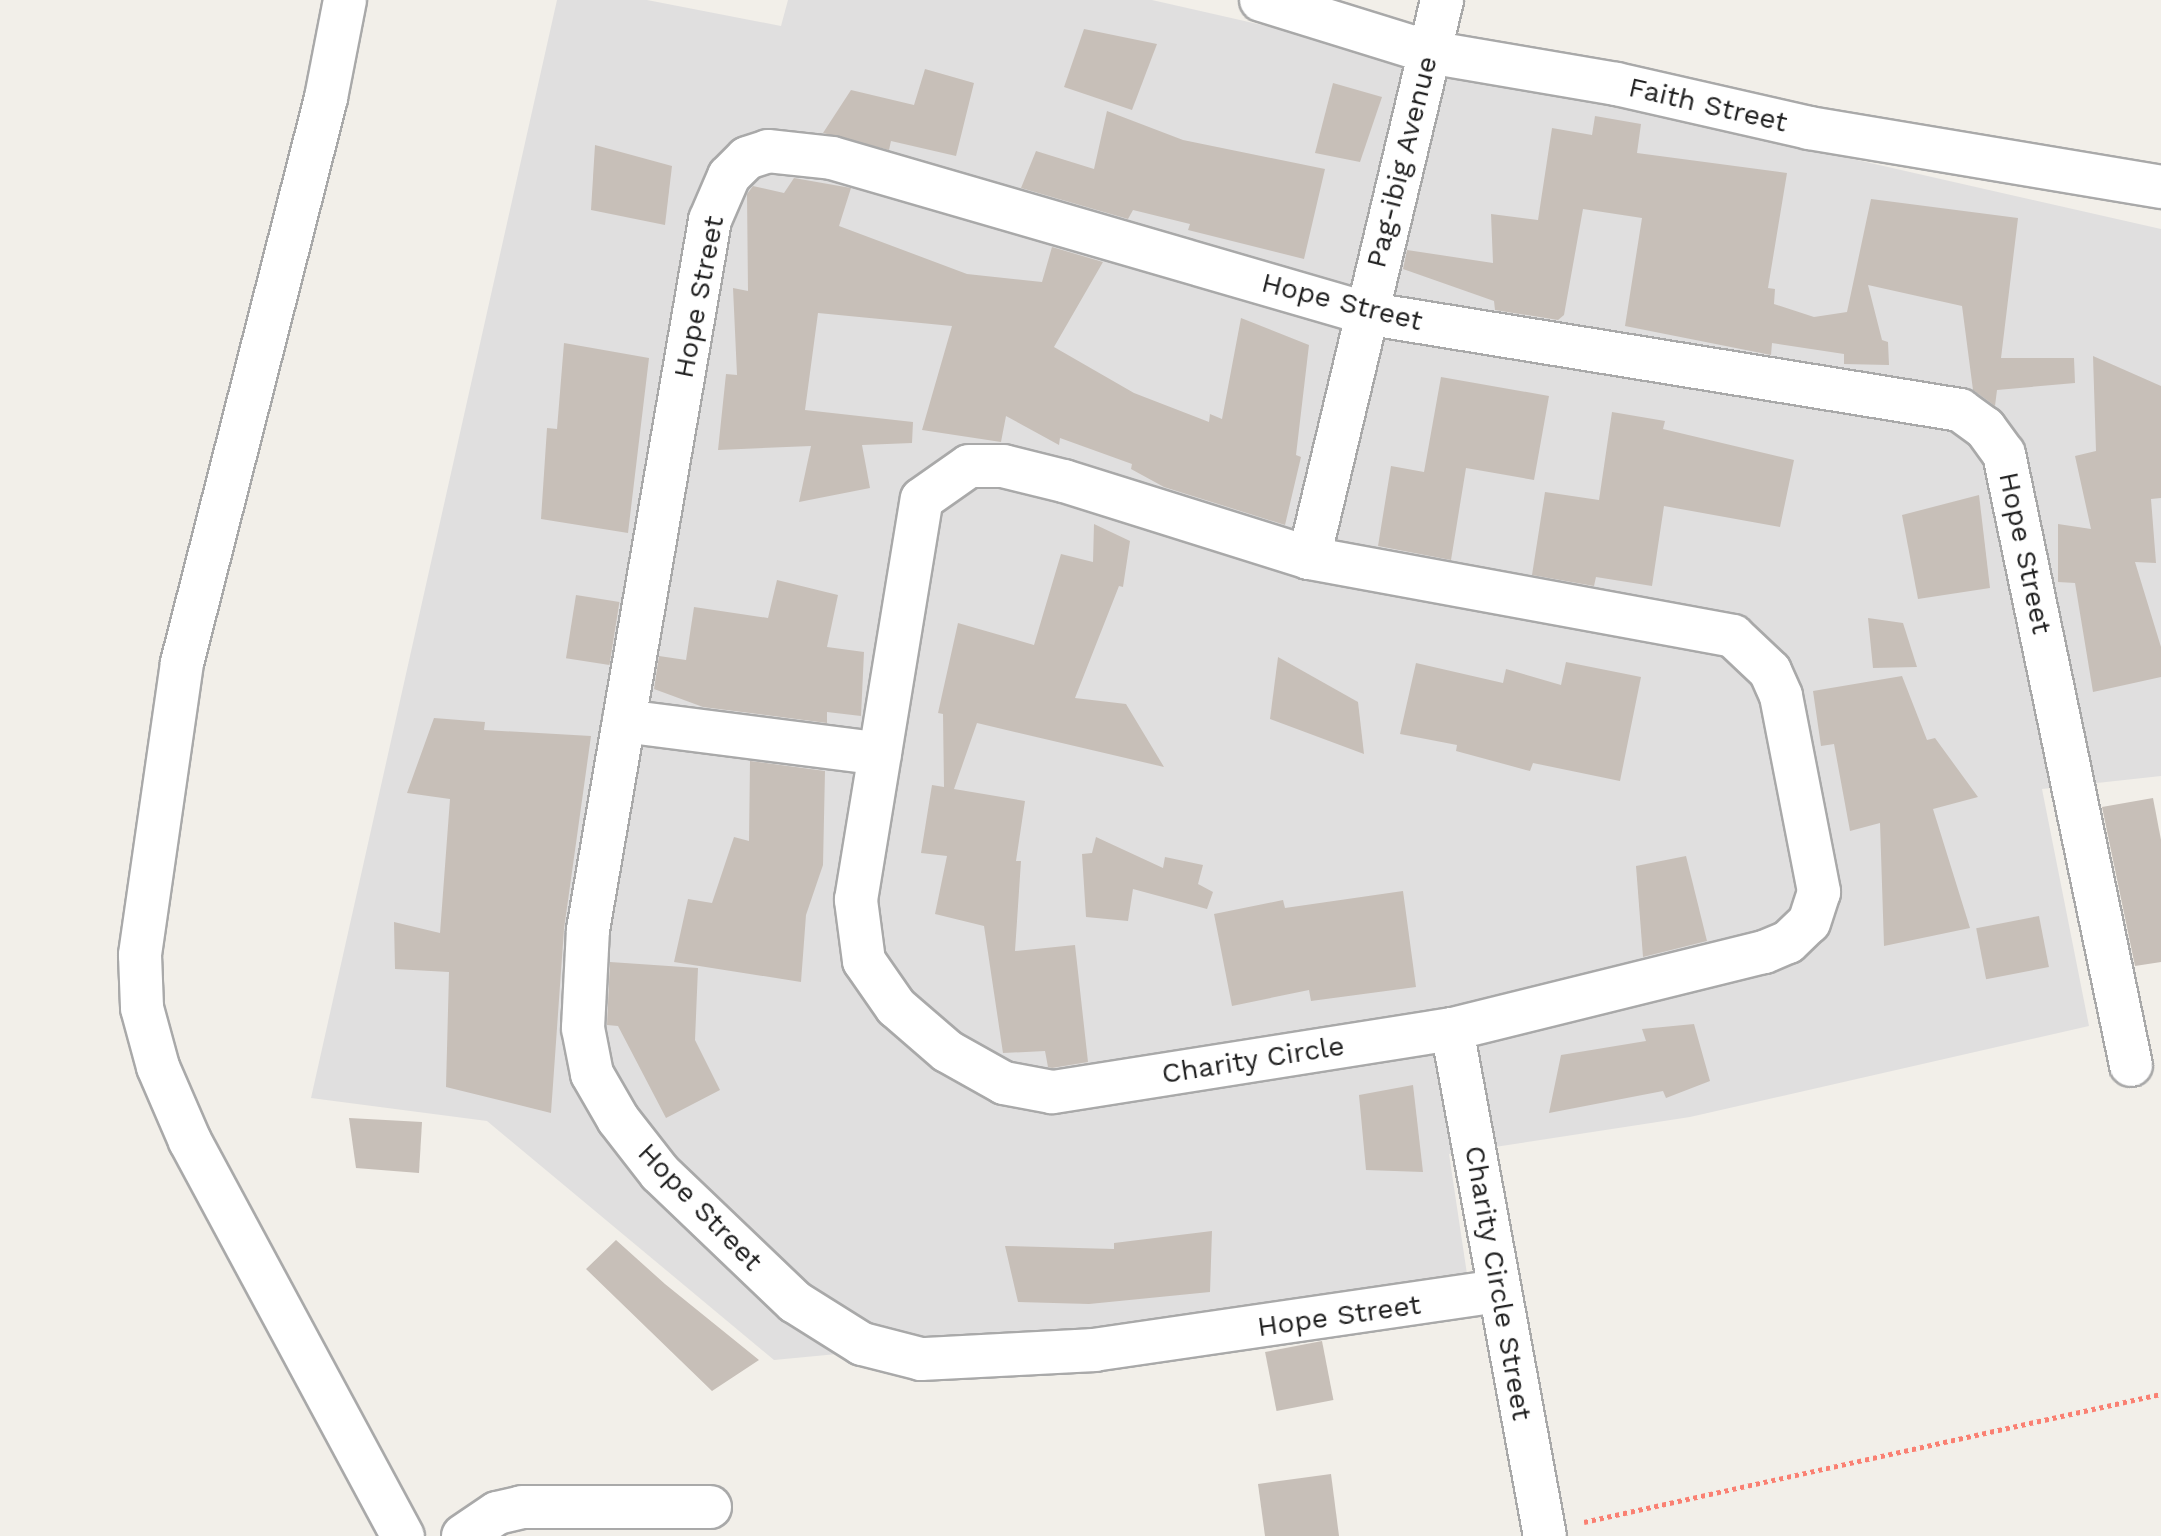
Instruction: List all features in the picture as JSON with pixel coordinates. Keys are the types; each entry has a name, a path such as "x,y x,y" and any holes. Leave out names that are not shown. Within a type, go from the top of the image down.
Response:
{"street":[{"path":"345,0 326,98 182,663 143,929 141,995 158,1067 190,1141 403,1536"},
{"name":"Faith Street","path":"1261,0 1429,52 1616,84 1809,128 2161,187"},
{"name":"Pag-ibig Avenue","path":"1309,558 1442,0"},
{"name":"Hope Street","path":"1498,1291 1095,1350 921,1359 862,1344 795,1302 660,1173 592,1074 583,1028 588,930 710,220 729,176 747,158 794,151 832,158 1365,313 1960,410 1985,428 2004,454 2021,522 2084,852 2131,1065"},
{"name":"Charity Circle","path":"969,466 1003,466 1064,481 1309,558 1733,636 1770,671 1781,696 1819,892 1809,922 1788,942 1764,952 1452,1029 1052,1092 1004,1083 947,1051 896,1007 864,961 856,900 922,499 969,466"},
{"path":"624,721 880,754"},
{"name":"Charity Circle Street","path":"1452,1029 1544,1534"},
{"path":"463,1536 497,1513 522,1507 710,1507"}],"path":[{"path":"1544,1534 2161,1394"}],"shaded area":[{"path":"557,0 647,0 781,26 788,0 1152,0 2161,229 2161,776 2042,789 2089,1026 1690,1117 1449,1154 1470,1294 774,1360 487,1121 311,1098"}],"building":[{"path":"1084,29 1157,44 1132,110 1064,87"},
{"path":"925,69 974,83 956,156 891,141 889,150 823,133 851,90 914,105"},
{"path":"1333,83 1382,97 1360,162 1315,153"},
{"path":"1107,111 1183,140 1325,169 1304,259 1188,230 1190,224 1133,210 1128,219 1021,188 1036,151 1094,169"},
{"path":"1595,116 1641,124 1637,153 1787,173 1768,288 1775,289 1774,304 1814,317 1847,312 1871,199 2018,218 2001,358 2074,358 2075,383 1997,390 1995,406 1973,390 1962,306 1868,285 1882,340 1888,342 1889,365 1844,364 1844,354 1772,343 1771,355 1625,326 1642,218 1583,209 1564,315 1558,320 1495,310 1494,301 1403,269 1407,250 1493,263 1491,214 1538,220 1552,128 1592,135"},
{"path":"595,145 672,166 665,225 591,210"},
{"path":"794,178 851,188 839,226 967,274 1042,282 1052,247 1103,262 1054,347 1134,393 1209,422 1210,414 1222,419 1241,318 1309,345 1296,455 1301,457 1285,525 1164,487 1131,469 1132,464 1060,438 1059,445 1006,416 1001,442 922,430 952,326 818,313 805,410 913,422 912,443 862,445 870,488 799,502 811,446 718,450 726,374 737,375 733,288 748,291 747,194 753,186 784,193"},
{"path":"564,343 649,358 628,533 541,519 547,428 557,429"},
{"path":"2093,356 2161,386 2161,498 2151,499 2156,563 2135,562 2161,647 2161,677 2093,692 2075,583 2058,582 2058,524 2091,529 2075,456 2096,451"},
{"path":"1441,377 1549,396 1534,480 1466,468 1451,560 1378,546 1391,466 1424,472"},
{"path":"1612,412 1665,421 1663,429 1794,460 1780,527 1664,506 1652,586 1596,577 1594,586 1532,575 1545,492 1599,500"},
{"path":"1979,495 1990,588 1918,599 1902,515"},
{"path":"1094,524 1130,541 1123,587 1119,586 1075,698 1126,704 1164,767 977,723 954,789 1025,801 1016,861 1021,861 1015,951 1075,945 1088,1062 1052,1068 1048,1067 1045,1051 1003,1053 984,926 935,914 947,856 921,853 932,785 944,787 943,714 938,713 958,623 1034,645 1061,554 1093,562"},
{"path":"777,580 838,595 827,647 864,652 861,716 827,712 827,723 703,707 654,689 659,656 686,660 694,607 768,618"},
{"path":"576,595 619,602 609,665 566,658"},
{"path":"1868,618 1903,623 1917,667 1873,668"},
{"path":"1278,657 1358,702 1364,754 1270,719"},
{"path":"1566,662 1641,677 1620,781 1533,763 1530,771 1456,751 1457,745 1400,734 1416,663 1503,683 1506,669 1561,685"},
{"path":"1902,676 1927,740 1935,738 1978,797 1933,809 1970,928 1884,946 1880,823 1850,831 1834,744 1821,746 1813,691"},
{"path":"434,718 485,722 484,730 591,736 564,929 551,1113 446,1087 449,972 395,969 394,922 440,933 450,799 407,793"},
{"path":"750,761 825,771 823,865 806,915 801,982 674,962 688,899 712,903 734,837 749,841"},
{"path":"2153,798 2161,840 2161,962 2135,966 2102,807"},
{"path":"1096,837 1163,868 1165,857 1203,865 1198,884 1213,892 1207,909 1133,889 1128,921 1086,917 1082,854 1092,853"},
{"path":"1686,856 1707,941 1643,957 1636,866"},
{"path":"1403,891 1416,987 1311,1001 1309,990 1232,1006 1214,914 1283,900 1285,908"},
{"path":"2039,916 2049,967 1986,979 1976,928"},
{"path":"610,962 698,968 695,1040 720,1090 666,1118 618,1026 607,1025"},
{"path":"1694,1024 1710,1081 1666,1098 1663,1091 1549,1113 1561,1055 1646,1041 1642,1029"},
{"path":"1413,1085 1423,1172 1366,1170 1359,1095"},
{"path":"349,1118 422,1122 419,1173 356,1168"},
{"path":"1212,1231 1210,1292 1089,1304 1018,1302 1005,1246 1114,1249 1114,1243"},
{"path":"616,1240 759,1360 712,1391 586,1269"},
{"path":"1322,1341 1333,1400 1277,1411 1265,1352"},
{"path":"1331,1474 1339,1536 1265,1536 1258,1484"}]}
